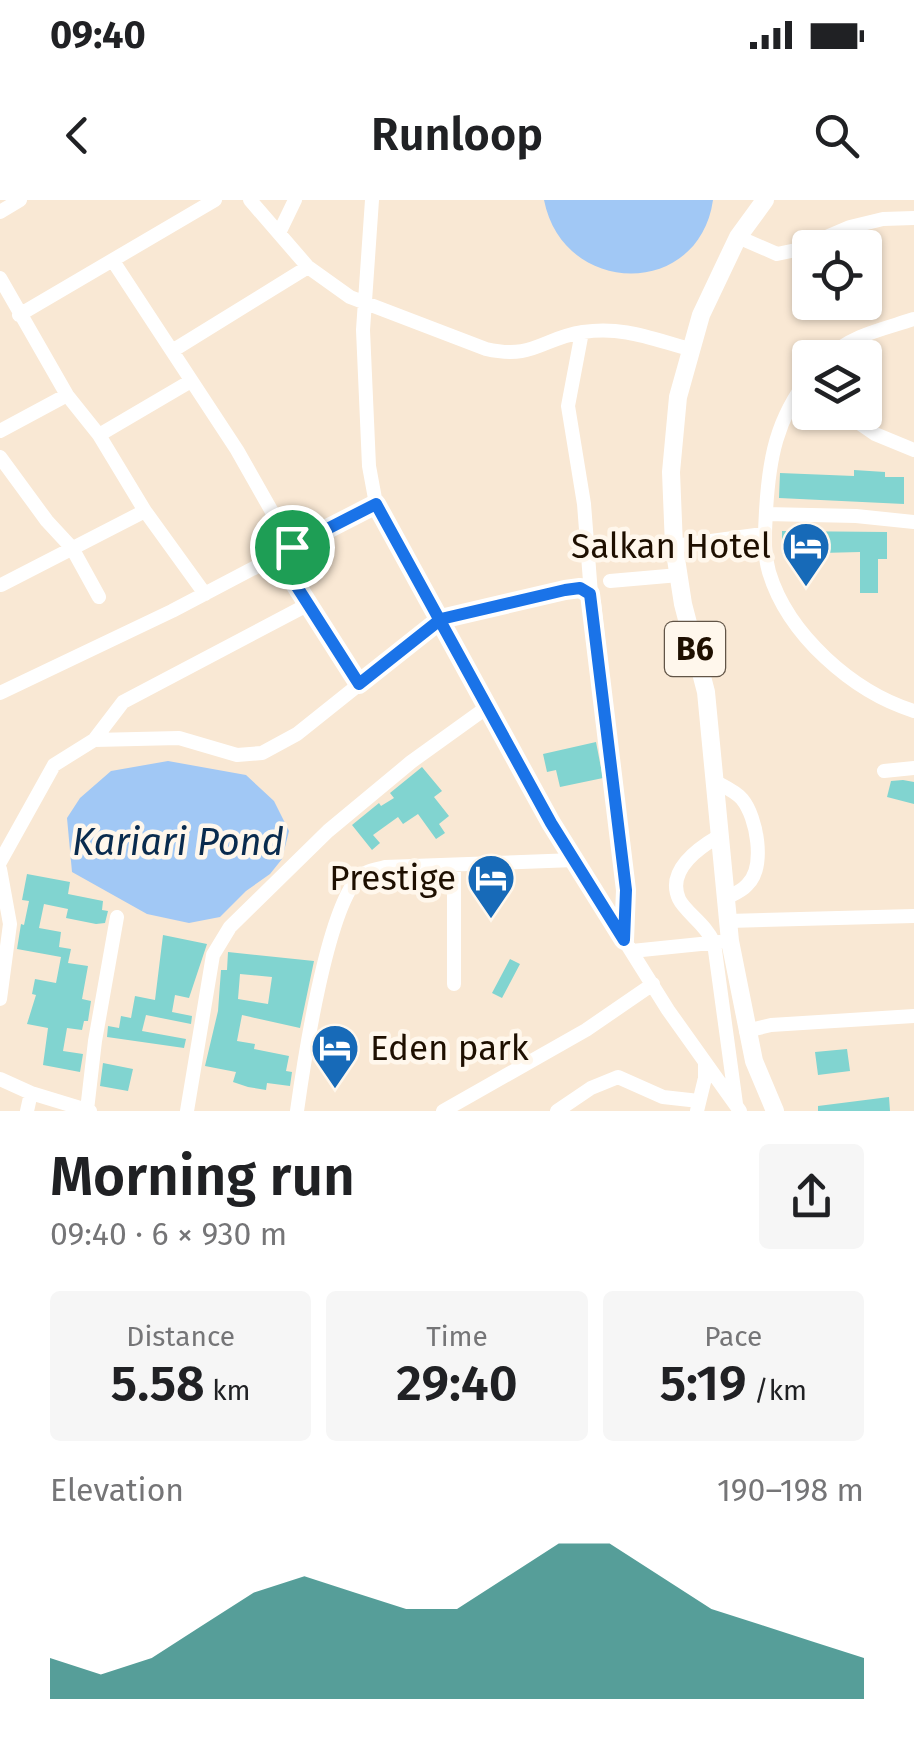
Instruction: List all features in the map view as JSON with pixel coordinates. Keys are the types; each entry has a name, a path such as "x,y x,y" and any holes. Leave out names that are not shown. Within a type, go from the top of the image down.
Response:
{"main road":[{"name":"B6","path":"765,200 738,237 702,315 678,396 672,446 674,546 706,692 728,920 722,942 754,1061 774,1111"}],"street":[{"path":"0,212 20,200"},
{"path":"19,314 215,200"},
{"path":"250,200 308,267 366,304 506,354 536,349 582,332 619,328 690,349"},
{"path":"279,233 296,200"},
{"path":"372,200 364,368 376,504 486,708 575,860 705,1064 738,1108"},
{"path":"738,237 777,254 883,218 914,218"},
{"path":"112,262 238,450 292,547"},
{"path":"172,352 308,267"},
{"path":"0,278 68,395 205,594"},
{"path":"855,340 914,319"},
{"path":"582,332 568,406 584,504 590,594 626,890 628,945"},
{"path":"99,436 192,381"},
{"path":"0,432 68,395"},
{"path":"792,403 774,438 768,462 763,534 770,576 802,632 864,688 914,711"},
{"path":"869,430 914,450"},
{"path":"0,457 72,548 99,598"},
{"path":"0,693 205,594 376,504"},
{"path":"2,585 145,511"},
{"path":"766,514 914,522"},
{"path":"674,546 763,534"},
{"path":"278,557 359,684"},
{"path":"610,581 679,575"},
{"path":"94,740 179,738 237,755 262,754 297,734 441,619 565,590 580,588 590,594"},
{"path":"0,1000 10,924 0,865 54,765 94,740 123,702 307,604"},
{"path":"187,1111 213,955 230,927 328,830 411,762 486,708"},
{"path":"884,771 914,768"},
{"path":"714,781 743,800 754,824 754,874 747,886 726,898"},
{"path":"719,836 695,850 684,865 678,888 679,898 722,942 738,1108"},
{"path":"297,1111 326,961 356,880 366,872 384,867 575,860"},
{"path":"454,866 454,984"},
{"path":"728,920 914,916"},
{"path":"0,1079 31,1093 89,1110 93,1055 117,917"},
{"path":"628,945 722,942"},
{"path":"444,1111 586,1030 653,984"},
{"path":"746,1031 771,1025 914,1016"},
{"path":"557,1111 590,1088 618,1077 698,1106 706,1078 705,1064"},
{"path":"28,1111 31,1093"}],"water":[{"path":"544,200 713,200 702,232 683,255 658,269 630,274 602,269 576,255 556,232"},
{"name":"Kariari Pond","path":"168,761 246,775 274,801 289,831 282,859 270,874 220,917 189,923 147,914 72,872 67,818 80,798 111,771"}],"building":[{"path":"854,470 904,477 904,504 779,498 780,473 854,476"},
{"path":"782,531 887,532 887,559 878,559 878,593 860,593 860,552 782,554"},
{"path":"596,742 603,778 560,787 556,770 547,772 543,754"},
{"path":"422,767 442,791 434,797 449,816 439,824 445,833 436,839 418,814 403,824 398,817 373,835 380,843 372,850 352,825 379,803 381,806 394,798 390,793"},
{"path":"891,781 914,782 914,804 887,797"},
{"path":"27,874 70,882 68,894 103,901 102,910 108,911 105,923 96,924 66,918 68,909 44,904 39,928 61,932 59,947 71,949 68,963 88,966 82,999 91,1001 88,1021 84,1021 82,1030 67,1028 63,1051 83,1054 80,1072 43,1065 48,1028 27,1024 36,995 32,994 35,979 56,983 61,957 17,949 29,901 22,900"},
{"path":"163,935 207,944 189,998 175,995 172,1012 192,1016 191,1024 146,1015 142,1031 186,1039 184,1048 107,1037 108,1026 119,1028 121,1016 131,1018 135,996 155,1000"},
{"path":"228,952 314,961 300,1028 242,1015 237,1041 289,1056 286,1071 292,1072 290,1086 267,1083 266,1090 248,1087 233,1082 236,1072 205,1066 218,1011 221,970 227,970","holes":["240,974 272,977 268,1004 238,999"]},
{"path":"510,959 520,964 502,998 492,993"},
{"path":"847,1049 850,1071 818,1075 815,1052"},
{"path":"103,1063 133,1069 128,1091 100,1086"},
{"path":"889,1097 890,1111 818,1111 818,1106"}],"place":[{"name":"Salkan Hotel","path":"806,588"},
{"name":"Prestige","path":"491,920"},
{"name":"Eden park","path":"335,1090"}],"route":[{"path":"292,547 278,557 359,684 441,619 527,596 580,588 590,594 626,890 624,940 551,823 441,619 396,544 376,504 292,547"}]}
